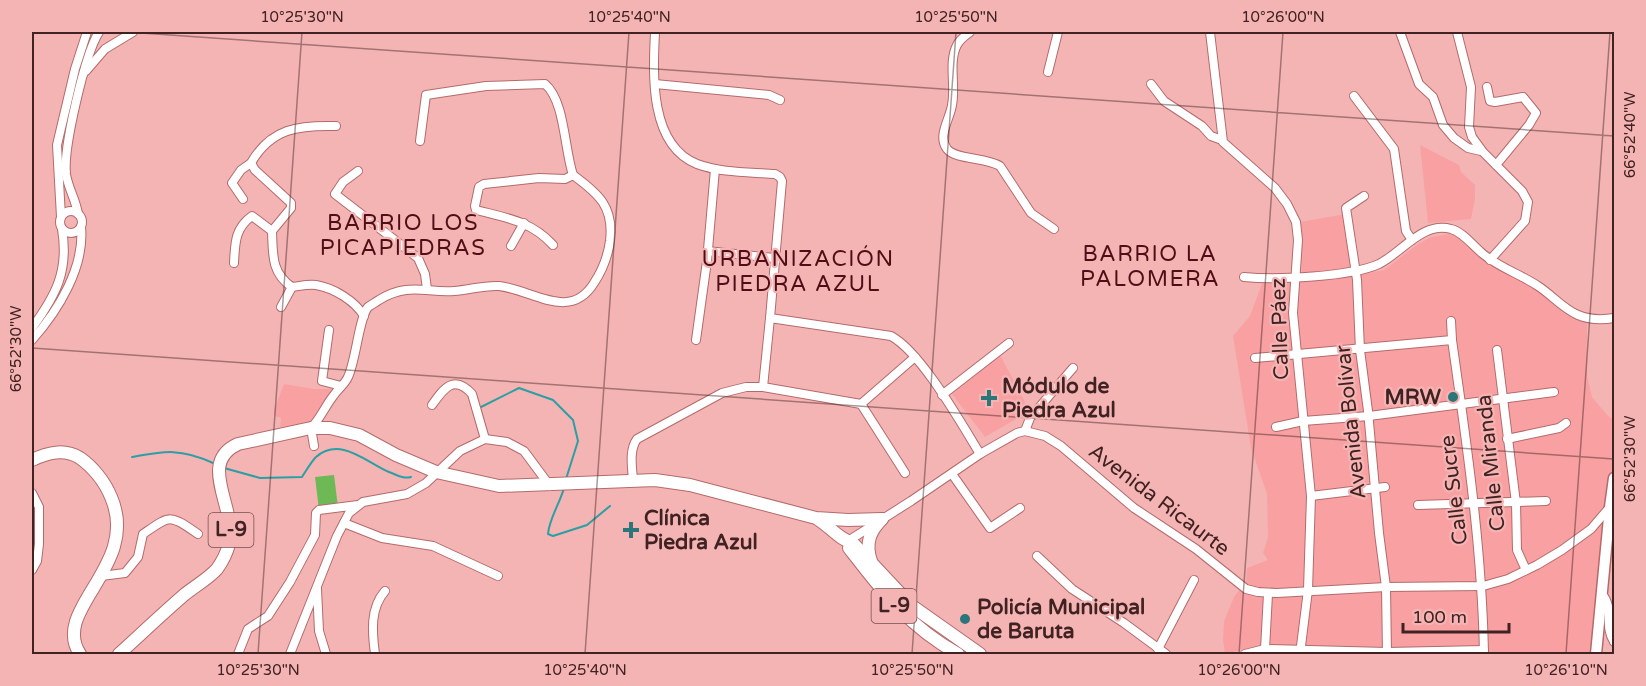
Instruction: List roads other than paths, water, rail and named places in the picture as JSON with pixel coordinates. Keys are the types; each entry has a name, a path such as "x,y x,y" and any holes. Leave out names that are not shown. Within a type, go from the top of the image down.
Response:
{"main road":[{"name":"L-9","path":"119,654 217,568 224,557 231,536 228,510 218,477 220,460 224,454 230,447 238,444 311,428 330,428 349,432 436,472 499,486 550,486 633,480 690,485 816,518 882,519"},
{"path":"32,460 53,452 75,455 91,467 106,487 115,508 118,528 116,545 110,561 74,623 73,638 80,654"},
{"name":"L-9","path":"816,518 830,526 847,542 852,542 919,612 980,654"},
{"path":"873,565 868,548 869,539 874,527 882,519"},
{"name":"L-9","path":"847,542 848,548 865,571 898,610 922,631 958,654"}],"street":[{"path":"32,328 51,300 60,279 63,255 56,156 74,74 87,32"},
{"path":"32,340 53,314 66,292 81,245 82,220 68,182 66,162 70,131 83,74 94,39 99,32"},
{"path":"74,74 83,74 105,49 133,32"},
{"path":"654,32 655,84 662,121 671,143 679,153 688,160 714,169 775,174 782,181 763,387"},
{"path":"970,32 956,46 952,105 944,133 945,145 953,154 993,162 999,166 1031,213 1054,229"},
{"path":"1048,72 1058,32"},
{"path":"1210,32 1222,140"},
{"path":"1400,32 1419,84 1433,97 1443,125 1468,148 1483,152"},
{"path":"1458,32 1472,96 1469,127 1472,137 1483,152 1522,191 1526,196 1528,207 1525,221 1490,260"},
{"path":"314,446 311,428 320,420 333,395 347,379 357,350 364,316 368,308 382,298 412,288 445,291 501,286 566,303 579,300 590,291 598,278 608,251 612,226 609,212 600,198 573,175 561,113 553,91 545,84 486,86 426,95 420,141"},
{"path":"655,84 770,95 780,100"},
{"name":"Calle Páez","path":"1152,84 1164,100 1202,126 1212,136 1222,140 1227,147 1275,188 1294,214 1298,231 1293,313 1311,496 1308,590 1300,652"},
{"path":"1487,87 1490,101 1523,97 1536,113 1496,165"},
{"path":"1354,96 1394,149 1406,231 1412,240"},
{"path":"243,198 232,183 241,170 251,163 268,142 279,133 306,125 336,126"},
{"path":"251,163 255,170 291,203 291,208 272,231"},
{"path":"696,340 714,169"},
{"path":"358,171 343,182 335,194 418,258 425,274 427,289"},
{"path":"554,245 541,232 524,223 476,210 479,187 512,179 539,177 565,179 573,175"},
{"name":"Avenida Bolívar","path":"1364,196 1346,208 1355,271 1360,350 1381,487 1379,533 1386,587 1387,653"},
{"path":"61,217 70,211 78,214"},
{"path":"234,263 237,231 252,216 272,231 277,272 282,280 292,287 314,285 322,287 351,300 364,316"},
{"path":"511,246 524,223"},
{"path":"62,229 67,233 73,233 81,227"},
{"path":"1244,277 1295,278 1355,271 1381,263 1412,240 1434,229 1449,228 1460,234 1498,266 1536,285 1576,315 1590,319 1614,318"},
{"path":"707,251 774,258"},
{"path":"281,307 292,287"},
{"path":"770,318 891,336 900,341 915,357 942,395 980,454"},
{"name":"Calle Sucre","path":"1451,321 1483,586 1484,652"},
{"path":"329,330 322,381 341,386"},
{"path":"1255,358 1452,340"},
{"path":"942,395 1009,343"},
{"name":"Calle Miranda","path":"1497,350 1516,503 1517,550 1526,570"},
{"path":"861,404 915,357"},
{"path":"847,542 980,454 1017,433 1025,431 1030,418 1073,368"},
{"path":"432,405 444,388 450,385 460,385 468,389 472,394 485,439"},
{"path":"633,480 634,444 642,435 722,393 746,387 763,387 861,404 905,473"},
{"path":"1276,427 1554,392"},
{"path":"1507,439 1559,428 1566,423"},
{"name":"Avenida Ricaurte","path":"1025,431 1045,436 1061,446 1134,508 1196,549 1246,589 1268,594 1386,587 1483,586 1508,579 1581,537 1610,507"},
{"path":"290,654 316,584 344,523 350,513 363,502 407,494 426,483 460,451 485,439 507,442 524,451 550,486"},
{"path":"952,474 990,528 1020,507"},
{"path":"1596,654 1614,478"},
{"path":"1311,496 1381,487"},
{"path":"32,493 39,507 39,544 37,561 32,570"},
{"path":"1418,505 1546,501"},
{"path":"238,654 248,629 268,616 290,582 315,535 316,513 319,510 359,505"},
{"path":"101,576 125,573 138,556 143,534 164,520 172,518 182,522 198,534"},
{"path":"344,523 382,538 433,546 498,576"},
{"path":"1037,556 1072,589 1166,654"},
{"path":"1158,649 1194,580"},
{"path":"316,584 319,631 326,654"},
{"path":"375,654 374,608 377,600 386,591"},
{"path":"1265,649 1268,594"},
{"path":"1602,594 1608,602 1609,633 1614,642"},
{"path":"1245,654 1265,649 1300,652 1484,652"}],"waterway":[{"path":"479,408 519,388 553,400 573,420 578,441 566,479"},
{"path":"224,468 260,478 302,477 316,457 325,451 334,449 353,453 397,475 411,477"},
{"path":"132,457 173,452 202,458 213,463"},
{"path":"564,488 549,528 548,534 553,536 587,525 610,506"}],"place":[{"name":"MRW","path":"1453,397"},
{"name":"Módulo de Piedra Azul","path":"989,398"},
{"name":"Clínica Piedra Azul","path":"631,530"},
{"name":"Policía Municipal de Baruta","path":"965,619"}],"district":[{"name":"BARRIO LOS PICAPIEDRAS","path":"403,236"},
{"name":"BARRIO LA PALOMERA","path":"1150,266"},
{"name":"URBANIZACIÓN PIEDRA AZUL","path":"798,272"}]}
